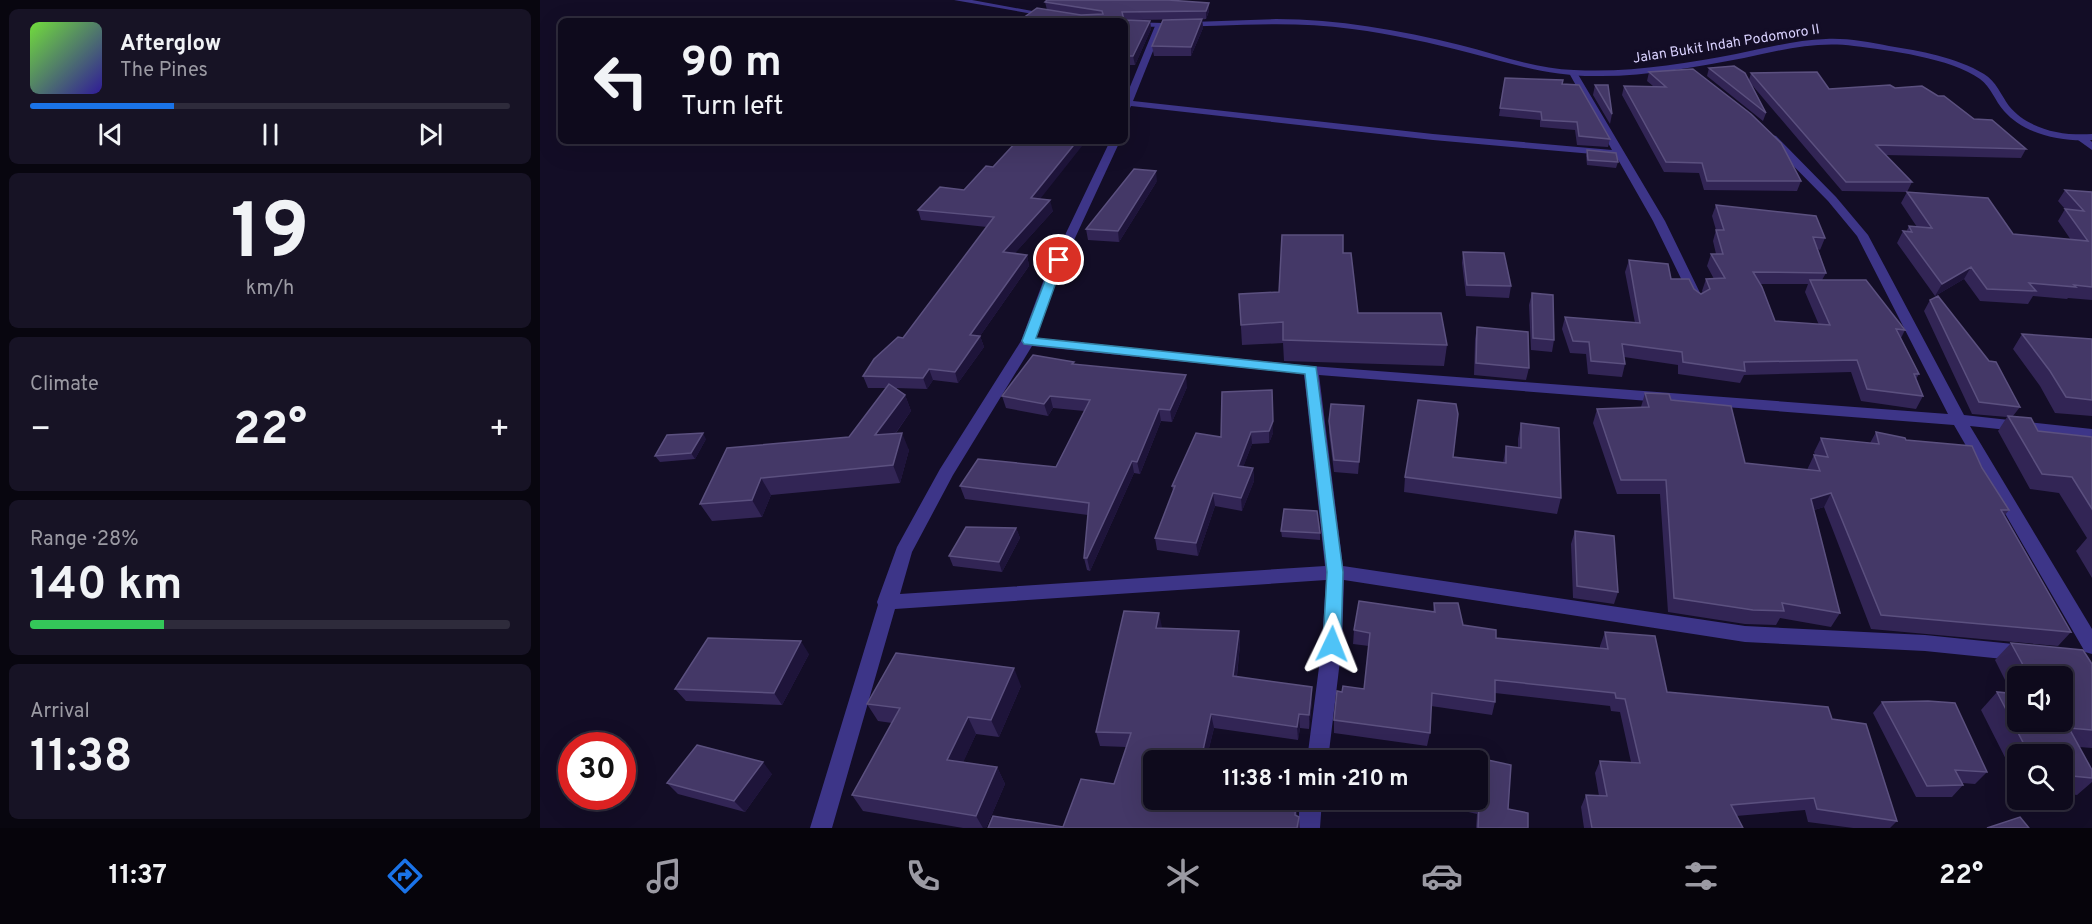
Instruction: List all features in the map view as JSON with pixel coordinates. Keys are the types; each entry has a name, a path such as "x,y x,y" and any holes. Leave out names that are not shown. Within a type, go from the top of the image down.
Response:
{"street":[{"path":"958,0 1064,16"},
{"name":"Jalan Bukit Indah Podomoro II","path":"1128,24 1159,26 1274,21 1356,27 1423,39 1547,71 1573,74 1615,73 1685,66 1814,41 1850,42 1913,51 1983,76 2010,113 2027,124 2049,133 2087,138"},
{"path":"1128,101 1159,26"},
{"path":"1685,66 1702,79"},
{"path":"1573,74 1659,221 1698,300"},
{"path":"1128,106 1480,143 1618,153"},
{"path":"1760,126 1800,165 1862,235 1959,420 2088,655"},
{"path":"2087,138 2092,147"},
{"path":"821,828 886,602 903,552 946,473 1028,341 1050,279 1114,144"},
{"path":"1028,341 1311,370 1959,420 2092,434"},
{"path":"1311,370 1335,572 1332,644 1325,717 1319,750"},
{"path":"886,602 1335,572 1745,634 1925,644 2036,654"},
{"path":"1309,828 1310,810"}],"building":[{"path":"1047,0 1168,0 1209,3 1206,11 1122,12 1124,18 1023,18 1037,8 1081,15 1103,14 1102,11 1045,2"},
{"path":"1202,19 1191,47 1152,46 1163,20"},
{"path":"1128,20 1150,21 1133,56 1128,56"},
{"path":"1734,66 1745,73 1766,113 1709,68"},
{"path":"1693,69 1751,114 1781,143 1801,181 1707,181 1702,163 1666,162 1624,86 1666,87 1649,72"},
{"path":"1817,72 1829,89 1890,85 1895,88 1922,86 1938,96 1944,96 1974,119 1992,120 2026,149 1876,145 1912,182 1846,182 1751,73"},
{"path":"1505,78 1563,80 1562,84 1579,85 1610,139 1579,136 1577,122 1542,120 1541,112 1500,108"},
{"path":"1595,85 1608,85 1612,114"},
{"path":"1014,144 1075,144 1031,198 1050,200 1003,252 1027,255 970,335 980,336 955,372 929,369 923,378 863,376 874,359 898,337 903,338 994,217 918,210 940,187 964,190 986,166 993,167"},
{"path":"1587,150 1616,153 1618,162 1588,160"},
{"path":"1134,169 1156,171 1118,231 1086,229"},
{"path":"2065,190 2092,192 2092,287 2029,283 2036,291 1987,289 1971,267 1942,284 1903,231 1912,232 1909,226 1932,228 1907,192 1988,198 2013,234 2088,241 2065,209 2084,211"},
{"path":"1716,205 1816,216 1825,238 1813,237 1826,273 1753,272 1762,287 1775,321 1830,325 1810,280 1866,280 1905,330 1896,329 1919,374 1914,374 1923,396 1867,389 1857,360 1744,362 1745,371 1683,362 1682,352 1622,344 1625,364 1591,361 1589,342 1573,341 1565,317 1640,323 1629,260 1668,264 1671,279 1689,279 1694,289 1701,294 1710,289 1706,279 1725,278 1711,254 1723,254 1716,230 1724,230"},
{"path":"1282,235 1343,235 1343,253 1351,253 1358,313 1441,313 1447,345 1283,340 1283,322 1241,325 1239,294 1279,292"},
{"path":"1463,252 1504,253 1511,286 1467,285"},
{"path":"1532,293 1553,295 1554,340 1533,338"},
{"path":"1938,296 1989,361 1996,362 2020,407 1979,402 1930,300"},
{"path":"1477,327 1528,332 1529,368 1476,363"},
{"path":"2022,334 2092,339 2092,400 2066,397"},
{"path":"1033,355 1074,362 1072,364 1186,375 1170,410 1159,409 1137,462 1132,461 1087,558 1084,558 1089,503 960,486 978,459 1056,467 1090,400 1050,396 1044,404 1002,396"},
{"path":"889,384 905,395 875,435 902,433 893,465 761,478 752,500 700,504 727,448 849,437"},
{"path":"1272,390 1273,421 1269,431 1251,432 1238,466 1253,468 1241,498 1213,493 1196,543 1155,538 1175,486 1172,486 1196,433 1221,437 1222,392"},
{"path":"1645,393 1669,394 1671,400 1731,406 1745,463 1820,471 1814,455 1828,457 1821,438 1879,444 1876,432 1906,440 1972,446 1982,468 2009,510 2001,510 2071,632 1881,615 1831,493 1811,499 1840,613 1782,603 1784,611 1753,610 1674,598 1666,480 1621,480 1597,409 1649,407"},
{"path":"1418,400 1456,404 1458,414 1453,457 1506,463 1506,446 1521,448 1521,423 1559,428 1561,498 1405,477"},
{"path":"1331,404 1364,406 1359,462 1334,460 1329,421"},
{"path":"2008,416 2031,418 2038,431 2092,437 2092,509 2072,477 2042,474"},
{"path":"703,433 691,453 655,456 667,435"},
{"path":"1284,509 1317,511 1320,533 1281,531"},
{"path":"966,527 1016,528 999,562 949,556"},
{"path":"1575,531 1614,536 1618,592 1577,586"},
{"path":"1359,601 1435,612 1434,603 1458,603 1463,625 1496,630 1496,638 1608,649 1605,632 1655,636 1667,692 1828,707 1832,719 1866,724 1897,821 1817,809 1814,798 1731,805 1743,828 1592,828 1586,795 1607,796 1600,761 1640,763 1625,699 1616,698 1615,693 1495,680 1495,702 1432,693 1430,733 1334,720 1337,691 1342,692 1343,686 1364,689 1370,633 1354,630"},
{"path":"1124,611 1159,613 1156,628 1239,631 1233,676 1312,687 1309,715 1299,714 1297,727 1211,714 1203,750 1143,750 1143,810 1295,810 1295,815 1299,817 1297,828 988,828 993,816 1063,827 1081,779 1114,784 1131,733 1096,732"},
{"path":"708,638 801,641 774,693 675,689"},
{"path":"2011,643 2083,650 2092,664 2092,730 2073,728 2073,666 2024,666"},
{"path":"896,653 1014,668 991,720 968,717 947,760 997,767 976,816 852,795 900,708 867,704"},
{"path":"1997,692 2007,693 2007,711"},
{"path":"1882,702 1955,703 1987,772 1955,770 1963,785 1927,786"},
{"path":"2018,732 2071,732 2092,770 2092,778 2073,776 2073,744 2024,744"},
{"path":"697,745 763,762 734,801 667,783"},
{"path":"1488,760 1511,765 1508,809 1528,813 1528,828 1478,828 1479,810 1488,810"},
{"path":"2020,817 2029,828 1987,828"}],"route":[{"path":"1059,260 1028,341 1311,370 1335,572 1332,644"}]}
